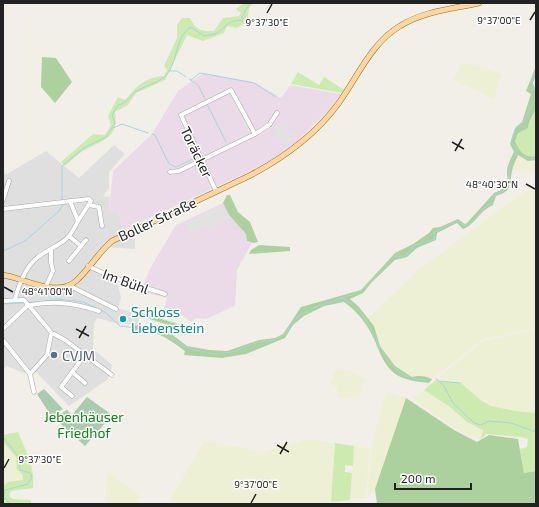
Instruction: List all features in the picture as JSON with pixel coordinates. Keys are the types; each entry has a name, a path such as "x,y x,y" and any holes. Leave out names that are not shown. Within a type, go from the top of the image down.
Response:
{"main road":[{"name":"Boller Straße","path":"68,286 78,280 103,248 120,236 270,165 299,143 337,105 378,45 399,26 426,14 479,3"},
{"path":"3,276 58,288 68,286"}],"street":[{"name":"Toräcker","path":"216,191 180,116 182,113 231,90 255,134"},
{"path":"170,172 179,171 255,134 269,125 277,113"},
{"path":"3,200 8,181"},
{"path":"3,209 63,203 82,199 90,200 89,205 78,221 70,237 65,242 33,262 20,279 15,300"},
{"path":"70,201 78,221"},
{"path":"89,205 99,207 102,226"},
{"path":"70,237 81,246"},
{"path":"69,261 86,240"},
{"path":"46,286 54,271 51,262 51,250"},
{"name":"Im Bühl","path":"88,266 112,277 164,294"},
{"path":"68,286 116,309"},
{"path":"3,301 15,300 26,304 37,314 52,334 65,340 112,375"},
{"path":"3,330 26,304 63,302 80,304 99,310"},
{"path":"30,374 47,355 52,334"},
{"path":"3,340 30,374 34,392"},
{"path":"72,396 61,387 85,355"},
{"path":"72,372 85,383"}],"shaded area":[{"path":"204,73 254,82 281,98 290,85 341,94 327,112 293,145 265,164 126,229 122,227 118,211 109,212 113,171 152,134 178,91"},
{"path":"280,124 296,136 283,145 272,129"},
{"path":"114,145 125,154 109,172 109,188 103,196 110,197 109,212 118,211 122,227 126,229 127,236 135,237 135,249 106,247 91,266 116,277 121,297 118,308 139,315 138,325 115,323 97,318 94,324 93,349 112,365 111,372 107,380 69,406 36,372 27,374 6,366 3,370 3,173 7,174 46,151 79,178"},
{"path":"223,203 229,215 246,234 247,241 252,243 237,270 235,306 206,319 196,318 191,322 177,311 164,309 167,298 141,291 151,267 176,225"},
{"path":"221,205 226,217 236,227 235,228 227,220 191,234 186,224 203,216 202,213"}],"green space":[{"path":"244,3 254,3 249,8 247,22 237,28 227,26 224,33 203,41 187,35 165,80 136,93 128,105 115,112 115,128 108,138 80,153 65,166 61,162 93,134 105,135 111,125 108,116 118,97 125,100 133,90 146,80 164,76 167,70 164,66 177,38 177,25 182,18 190,18 197,28 206,31 214,31 223,18 239,16 241,13 236,9"},
{"path":"42,57 56,58 72,82 55,103 41,87"},
{"path":"462,62 502,74 494,99 453,80"},
{"path":"536,66 536,75 533,83 536,98 536,110 528,128 518,133 515,141 518,148 523,153 532,157 536,156 536,160 528,161 518,155 512,169 508,190 496,196 493,205 484,211 470,225 463,229 457,223 437,233 436,240 417,248 407,257 395,260 363,293 350,299 359,307 374,326 380,346 395,366 412,377 422,376 432,379 429,383 406,379 390,370 382,358 366,324 354,310 344,302 324,306 304,316 293,325 285,338 246,354 222,358 184,355 185,351 161,336 149,332 133,331 134,325 165,329 187,346 209,350 227,351 259,340 275,338 283,334 301,307 361,290 395,253 413,244 429,233 433,228 440,227 458,219 465,224 467,223 494,193 501,190 508,180 507,169 514,152 510,144 516,127 522,122 531,94 526,91"},
{"path":"298,72 319,85 324,77 344,90 342,93 291,84"},
{"path":"536,108 536,156 530,158 524,155 517,147 516,138 522,130 528,127"},
{"path":"518,155 528,161 536,160 536,173 518,171 513,168"},
{"path":"536,188 536,328 483,339 432,379 417,375 412,377 395,366 380,346 374,326 368,318 418,270 521,194"},
{"path":"227,195 230,195 238,212 250,222 258,242 254,243 247,241 246,234 229,215 223,203"},
{"path":"259,245 290,247 290,251 249,254 251,250"},
{"path":"142,313 188,327 187,332 139,315"},
{"path":"536,329 536,413 515,411 491,406 482,401 461,383 442,381 439,377 483,341"},
{"path":"335,371 349,371 365,379 359,400 338,397 336,386 330,384"},
{"path":"437,379 438,381 461,383 482,401 491,406 515,411 536,413 536,422 534,427 536,428 536,471 524,473 520,449 527,447 528,439 486,434 480,440 483,430 467,422 450,407 424,390"},
{"name":"Jebenhäuser Friedhof","path":"44,389 63,409 51,416 37,394"},
{"path":"424,390 450,407 474,426 483,430 480,440 454,428 412,398"},
{"path":"386,391 406,398 375,489 375,494 367,495 371,448"},
{"name":"Jebenhäuser Friedhof","path":"87,397 112,415 85,446 54,418 67,410 72,415"},
{"path":"406,398 454,430 477,442 489,435 518,439 524,473 536,471 536,504 377,504 375,489"},
{"path":"18,432 27,452 34,481 33,488 11,491 9,496 13,499 31,500 31,504 3,504 3,486 8,482 23,480 22,474 17,470 16,457 3,442 3,435"},
{"path":"306,439 335,443 331,502 314,504 168,504 204,441 264,452"},
{"path":"3,442 16,457 17,470 22,474 23,480 8,482 3,486"},
{"path":"335,443 354,446 353,466 345,465 345,472 352,473 350,500 331,502"},
{"path":"354,446 370,448 366,494 362,498 350,500"},
{"path":"107,472 138,494 138,504 105,504"}],"waterway":[{"path":"62,201 62,166 84,148 106,137 115,123 112,115 118,105 127,101 137,91 160,80 168,73 172,67 178,45 185,32 191,27 204,36 217,33 230,22 243,20 244,13 250,3"},
{"path":"169,71 177,71 186,77"},
{"path":"536,72 532,82 536,93"},
{"path":"191,80 200,73 254,83 276,97"},
{"path":"189,79 198,85 205,99"},
{"path":"45,301 58,299 83,302 105,312 120,326 163,331 184,346 195,350 216,354 236,351 257,342 275,340 287,332 293,320 311,309 362,291 394,256 406,255 413,246 435,239 434,232 458,221 465,226 469,225 484,208 491,203 495,195 507,187 511,164 517,151 517,148 511,142 515,129 523,123 536,97"},
{"path":"207,104 226,142"},
{"path":"113,128 122,124 148,133"},
{"path":"152,134 155,135 169,164 176,167 197,157"},
{"path":"521,155 528,159 536,158"},
{"path":"3,251 25,241 59,211 63,204"},
{"path":"342,298 355,306"},
{"path":"28,303 36,302"},
{"path":"3,304 24,303"},
{"path":"357,308 370,327 380,348 393,366 412,378 419,380 431,380"},
{"path":"436,378 444,386 453,403 474,423 481,425 489,421 511,423 536,432"},
{"path":"439,381 460,383"},
{"path":"3,437 18,456 20,470 30,473 32,477 28,484 5,490 4,497 10,504"}],"place":[{"name":"Schloss Liebenstein","path":"123,319"},
{"name":"CVJM","path":"54,355"}]}
